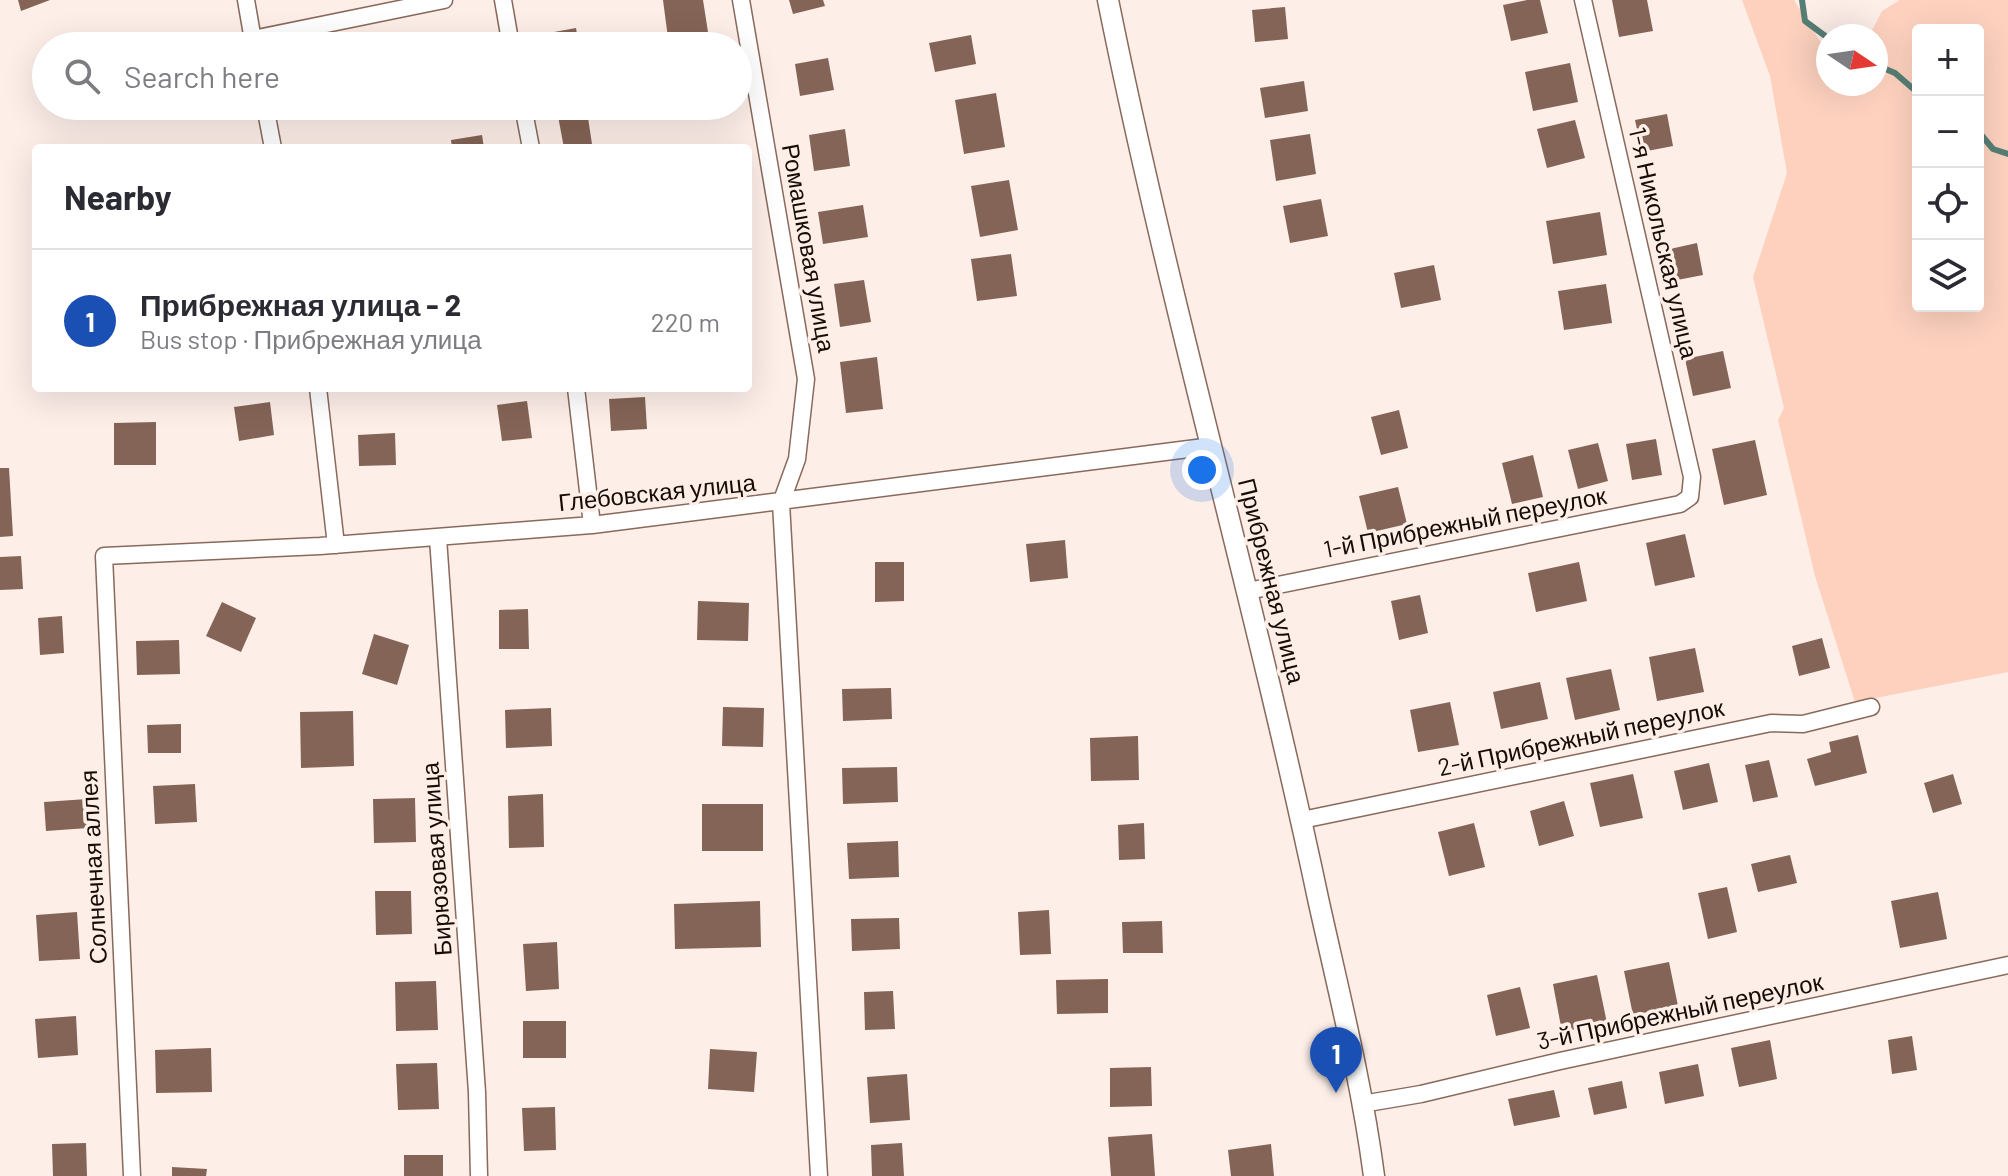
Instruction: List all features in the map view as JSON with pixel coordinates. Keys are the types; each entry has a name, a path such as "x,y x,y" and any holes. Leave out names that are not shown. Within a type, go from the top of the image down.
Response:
{"street":[{"path":"246,0 251,32"},
{"path":"298,32 444,0"},
{"path":"503,0 509,32"},
{"name":"Ромашковая улица","path":"741,0 746,32"},
{"name":"Прибрежная улица","path":"1108,0 1152,206 1302,820 1362,1104 1374,1176"},
{"name":"1-я Никольская улица","path":"1583,0 1692,477 1690,497"},
{"name":"Ромашковая улица","path":"752,64 806,379 797,459 781,503"},
{"path":"268,120 272,144"},
{"path":"526,120 530,144"},
{"path":"318,392 336,545"},
{"path":"576,392 592,525"},
{"name":"Глебовская улица","path":"104,556 336,545 592,525 1212,446"},
{"name":"1-й Прибрежный переулок","path":"1248,591 1680,504 1690,497"},
{"path":"781,503 819,1176"},
{"name":"Бирюзовая улица","path":"438,538 477,1092 479,1176"},
{"name":"Солнечная аллея","path":"104,556 132,1176"},
{"name":"2-й Прибрежный переулок","path":"1302,820 1771,723 1803,724 1871,707"},
{"name":"3-й Прибрежный переулок","path":"1362,1104 1421,1094 2008,965"}],"shaded area":[{"path":"1742,0 1794,0 1816,35 1816,96 1888,96 1888,24 1875,24 1882,11 1900,0 2008,0 2008,672 1855,702 1815,576 1778,420 1784,408 1753,277 1787,173 1770,76"}],"building":[{"path":"18,0 50,0 21,11"},
{"path":"663,0 703,0 708,32 667,32"},
{"path":"789,0 823,0 825,6 793,14"},
{"path":"1540,0 1548,33 1511,41 1503,5"},
{"path":"1612,0 1647,0 1653,31 1619,37"},
{"path":"1285,7 1288,39 1255,42 1252,10"},
{"path":"576,28 577,32 554,32"},
{"path":"971,35 976,64 935,72 929,43"},
{"path":"828,58 834,90 800,96 795,64"},
{"path":"1570,63 1578,102 1533,111 1525,72"},
{"path":"1304,81 1308,111 1265,118 1260,88"},
{"path":"996,93 1005,147 964,154 955,100"},
{"path":"1667,114 1673,146 1642,152 1635,120"},
{"path":"559,120 588,120 592,144 563,144"},
{"path":"1575,120 1585,158 1547,168 1537,129"},
{"path":"845,129 850,166 814,171 809,135"},
{"path":"1310,134 1316,174 1276,181 1270,140"},
{"path":"482,135 483,144 452,144 451,140"},
{"path":"1009,180 1018,230 980,237 971,186"},
{"path":"1321,199 1328,236 1290,243 1283,206"},
{"path":"863,205 868,237 823,244 818,212"},
{"path":"1600,212 1607,255 1553,264 1546,221"},
{"path":"1697,243 1703,275 1667,282 1661,251"},
{"path":"1011,254 1017,296 977,301 971,259"},
{"path":"1434,265 1441,300 1401,308 1394,273"},
{"path":"864,280 871,322 840,327 834,284"},
{"path":"1606,284 1612,323 1564,330 1558,291"},
{"path":"1723,351 1731,388 1693,396 1685,359"},
{"path":"877,357 883,409 846,413 840,362"},
{"path":"645,397 647,429 611,431 609,399"},
{"path":"527,401 532,438 502,441 497,405"},
{"path":"270,402 274,435 239,441 234,407"},
{"path":"1399,410 1408,448 1381,455 1371,417"},
{"path":"156,422 156,465 114,465 114,423"},
{"path":"395,433 396,465 359,466 358,435"},
{"path":"1656,439 1662,475 1632,480 1626,444"},
{"path":"1755,440 1767,495 1724,505 1712,449"},
{"path":"1598,443 1608,481 1578,489 1568,450"},
{"path":"1533,455 1543,497 1512,504 1502,463"},
{"path":"0,468 9,468 13,536 0,537"},
{"path":"1398,487 1407,524 1368,533 1359,496"},
{"path":"1685,534 1695,577 1655,586 1646,543"},
{"path":"1065,540 1068,578 1030,582 1026,544"},
{"path":"21,556 23,589 0,590 0,557"},
{"path":"875,562 904,562 904,601 875,602"},
{"path":"1579,562 1587,601 1536,612 1528,573"},
{"path":"1420,595 1428,633 1399,640 1391,601"},
{"path":"698,601 749,603 748,641 697,640"},
{"path":"222,602 256,618 241,652 206,636"},
{"path":"528,609 529,649 499,649 499,610"},
{"path":"62,616 64,653 40,655 38,618"},
{"path":"374,634 409,645 397,685 362,674"},
{"path":"1822,638 1830,668 1799,676 1792,646"},
{"path":"179,640 180,674 137,675 136,641"},
{"path":"1695,648 1704,692 1657,701 1649,657"},
{"path":"1611,669 1620,710 1575,720 1566,678"},
{"path":"1540,682 1548,719 1501,729 1493,692"},
{"path":"891,688 892,719 843,721 842,689"},
{"path":"1450,702 1459,745 1418,752 1410,710"},
{"path":"723,707 764,708 763,747 722,746"},
{"path":"551,708 552,746 506,748 505,710"},
{"path":"353,711 354,766 301,768 300,712"},
{"path":"181,724 181,753 148,753 147,725"},
{"path":"1858,735 1867,773 1815,786 1807,759 1831,752 1829,742"},
{"path":"1138,736 1139,780 1091,781 1090,738"},
{"path":"1769,760 1778,797 1753,802 1745,765"},
{"path":"1709,763 1718,802 1683,810 1674,771"},
{"path":"897,767 898,802 843,804 842,768"},
{"path":"1633,774 1643,818 1600,827 1590,783"},
{"path":"1953,774 1962,804 1933,813 1924,783"},
{"path":"195,784 197,822 155,824 153,786"},
{"path":"543,794 544,847 509,848 508,796"},
{"path":"415,798 416,842 374,843 373,799"},
{"path":"87,799 88,828 46,831 44,802"},
{"path":"1564,801 1574,836 1539,846 1530,811"},
{"path":"702,804 763,804 763,851 702,851"},
{"path":"1144,823 1145,859 1119,860 1118,825"},
{"path":"1474,823 1485,867 1449,876 1438,832"},
{"path":"898,841 899,877 849,879 847,843"},
{"path":"1790,855 1797,883 1758,892 1751,864"},
{"path":"1727,887 1737,932 1708,939 1698,893"},
{"path":"375,891 411,891 412,934 376,935"},
{"path":"1938,892 1947,939 1900,948 1891,901"},
{"path":"760,901 761,947 675,949 674,904"},
{"path":"1049,910 1051,954 1020,955 1018,912"},
{"path":"77,912 80,959 39,961 36,915"},
{"path":"899,918 900,949 852,951 851,919"},
{"path":"1162,921 1163,953 1123,953 1122,922"},
{"path":"557,942 559,989 526,991 523,944"},
{"path":"1669,962 1678,1006 1633,1015 1624,971"},
{"path":"1597,975 1607,1023 1562,1032 1553,984"},
{"path":"1108,979 1108,1013 1057,1014 1056,980"},
{"path":"436,981 438,1030 396,1031 395,982"},
{"path":"1520,987 1530,1028 1496,1036 1487,995"},
{"path":"893,991 895,1029 865,1030 864,992"},
{"path":"76,1016 78,1055 38,1058 35,1019"},
{"path":"523,1021 566,1021 566,1058 523,1058"},
{"path":"1912,1036 1917,1070 1892,1074 1888,1040"},
{"path":"1770,1040 1777,1079 1739,1087 1731,1048"},
{"path":"211,1048 212,1092 156,1093 155,1050"},
{"path":"710,1049 757,1052 754,1092 708,1089"},
{"path":"437,1063 439,1109 398,1110 396,1064"},
{"path":"1698,1064 1704,1096 1665,1104 1659,1072"},
{"path":"1151,1067 1152,1106 1110,1107 1110,1068"},
{"path":"907,1074 910,1120 870,1123 867,1077"},
{"path":"1622,1081 1627,1108 1594,1115 1588,1088"},
{"path":"1554,1090 1560,1117 1514,1126 1508,1099"},
{"path":"555,1107 556,1150 524,1151 522,1108"},
{"path":"1152,1134 1155,1176 1111,1176 1108,1137"},
{"path":"86,1143 87,1176 53,1176 52,1144"},
{"path":"902,1143 904,1176 872,1176 871,1145"},
{"path":"1271,1144 1274,1176 1231,1176 1228,1150"},
{"path":"404,1155 443,1155 443,1176 404,1176"},
{"path":"172,1167 207,1169 206,1176 172,1176"}],"waterway":[{"path":"1802,0 1805,21 1816,29"},
{"path":"1888,70 1912,88"},
{"path":"1984,138 1993,149 2008,154"}],"place":[{"name":"Прибрежная улица - 2","path":"1336,1093"}]}
